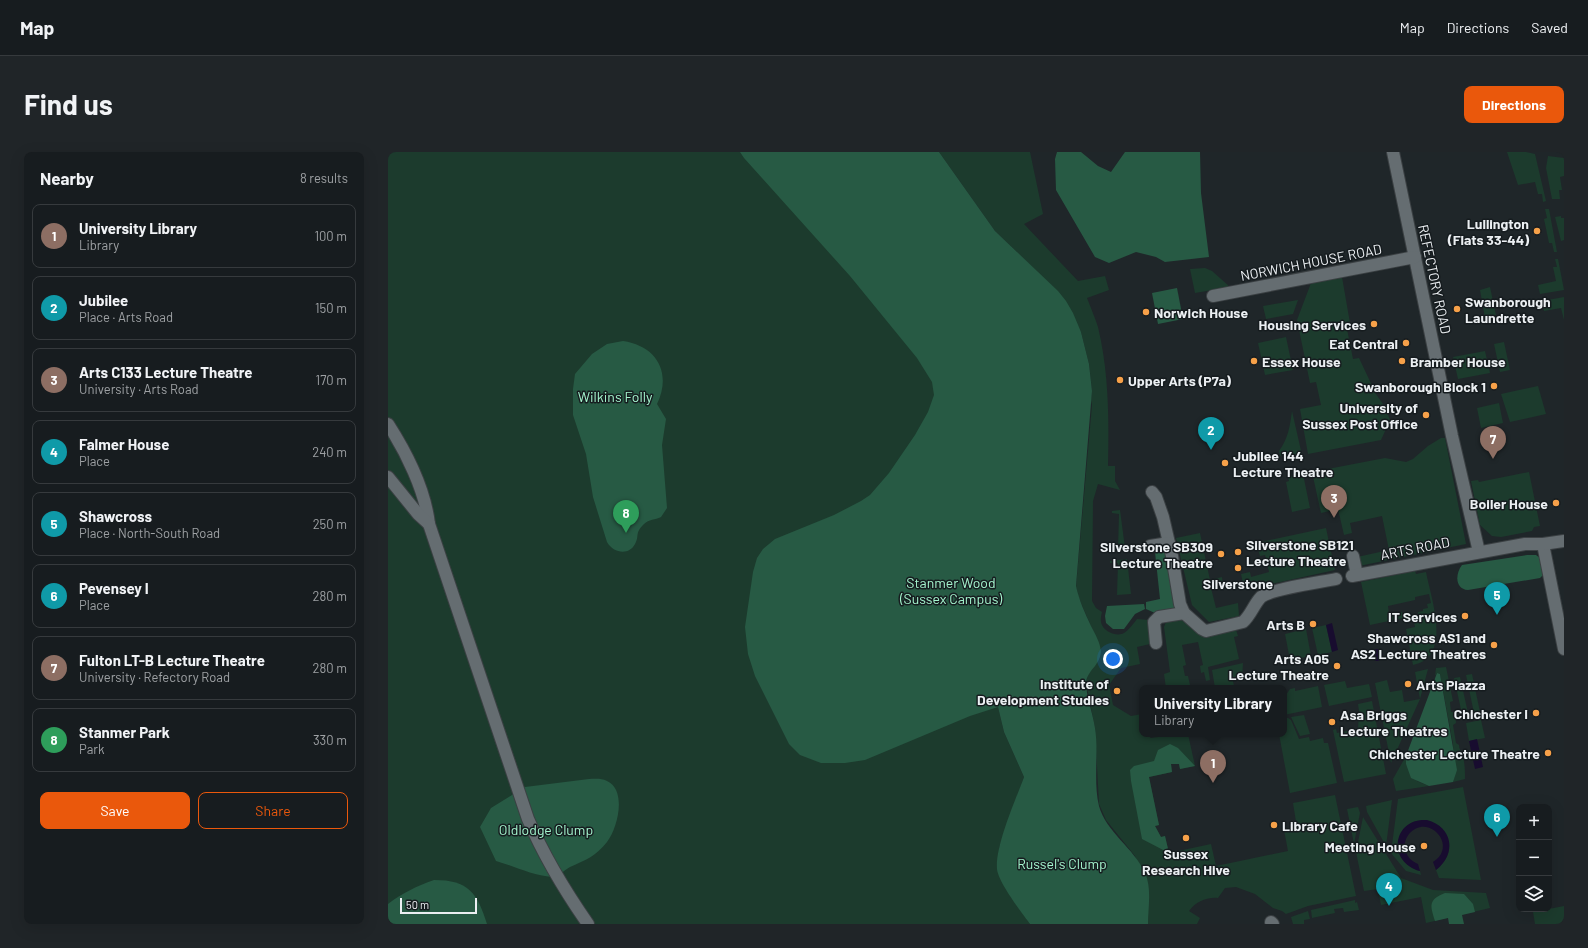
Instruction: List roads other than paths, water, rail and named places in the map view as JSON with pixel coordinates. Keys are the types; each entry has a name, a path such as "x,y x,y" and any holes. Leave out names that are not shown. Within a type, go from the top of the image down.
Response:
{"street":[{"name":"REFECTORY ROAD","path":"1393,152 1452,436 1478,552"},
{"name":"NORWICH HOUSE ROAD","path":"1213,296 1415,256"},
{"path":"388,424 401,446 420,487 427,509 429,524 528,819 539,844 566,892 588,924"},
{"path":"388,477 418,514 429,524"},
{"path":"1152,492 1159,505 1169,543 1180,604 1184,613 1206,631 1243,622 1247,619 1258,601 1270,593 1336,579"},
{"name":"ARTS ROAD","path":"1353,556 1355,575 1524,544 1542,544 1564,541"},
{"path":"1150,546 1169,543"},
{"path":"1542,544 1564,649"},
{"path":"1156,643 1154,622 1159,617 1184,613"}],"place":[{"name":"Lullington (Flats 33-44)","path":"1537,231"},
{"name":"Swanborough Laundrette","path":"1457,309"},
{"name":"Norwich House","path":"1146,312"},
{"name":"Housing Services","path":"1374,324"},
{"name":"Eat Central","path":"1406,343"},
{"name":"Essex House","path":"1254,361"},
{"name":"Bramber House","path":"1402,361"},
{"name":"Upper Arts (P7a)","path":"1120,380"},
{"name":"Swanborough Block 1","path":"1494,386"},
{"name":"University of Sussex Post Office","path":"1426,415"},
{"name":"Jubilee","path":"1211,450"},
{"name":"Fulton LT-B Lecture Theatre","path":"1493,459"},
{"name":"Jubilee 144 Lecture Theatre","path":"1225,463"},
{"name":"Boiler House","path":"1556,503"},
{"name":"Arts C133 Lecture Theatre","path":"1334,518"},
{"name":"Stanmer Park","path":"626,533"},
{"name":"Silverstone SB121 Lecture Theatre","path":"1238,552"},
{"name":"Silverstone SB309 Lecture Theatre","path":"1221,554"},
{"name":"Silverstone","path":"1238,568"},
{"name":"Shawcross","path":"1497,615"},
{"name":"IT Services","path":"1465,616"},
{"name":"Arts B","path":"1313,624"},
{"name":"Shawcross AS1 and AS2 Lecture Theatres","path":"1494,645"},
{"name":"Arts A05 Lecture Theatre","path":"1337,666"},
{"name":"Arts Piazza","path":"1408,684"},
{"name":"Institute of Development Studies","path":"1117,691"},
{"name":"Chichester I","path":"1536,713"},
{"name":"Asa Briggs Lecture Theatres","path":"1332,722"},
{"name":"Chichester Lecture Theatre","path":"1548,753"},
{"name":"University Library","path":"1213,783"},
{"name":"Library Cafe","path":"1274,825"},
{"name":"Pevensey I","path":"1497,837"},
{"name":"Sussex Research Hive","path":"1186,838"},
{"name":"Meeting House","path":"1424,846"},
{"name":"Falmer House","path":"1389,906"}],"park label":[{"name":"Wilkins Folly","path":"615,396"},
{"name":"Stanmer Wood (Sussex Campus)","path":"951,590"},
{"name":"Oldlodge Clump","path":"546,829"},
{"name":"Russel's Clump","path":"1062,863"}]}
